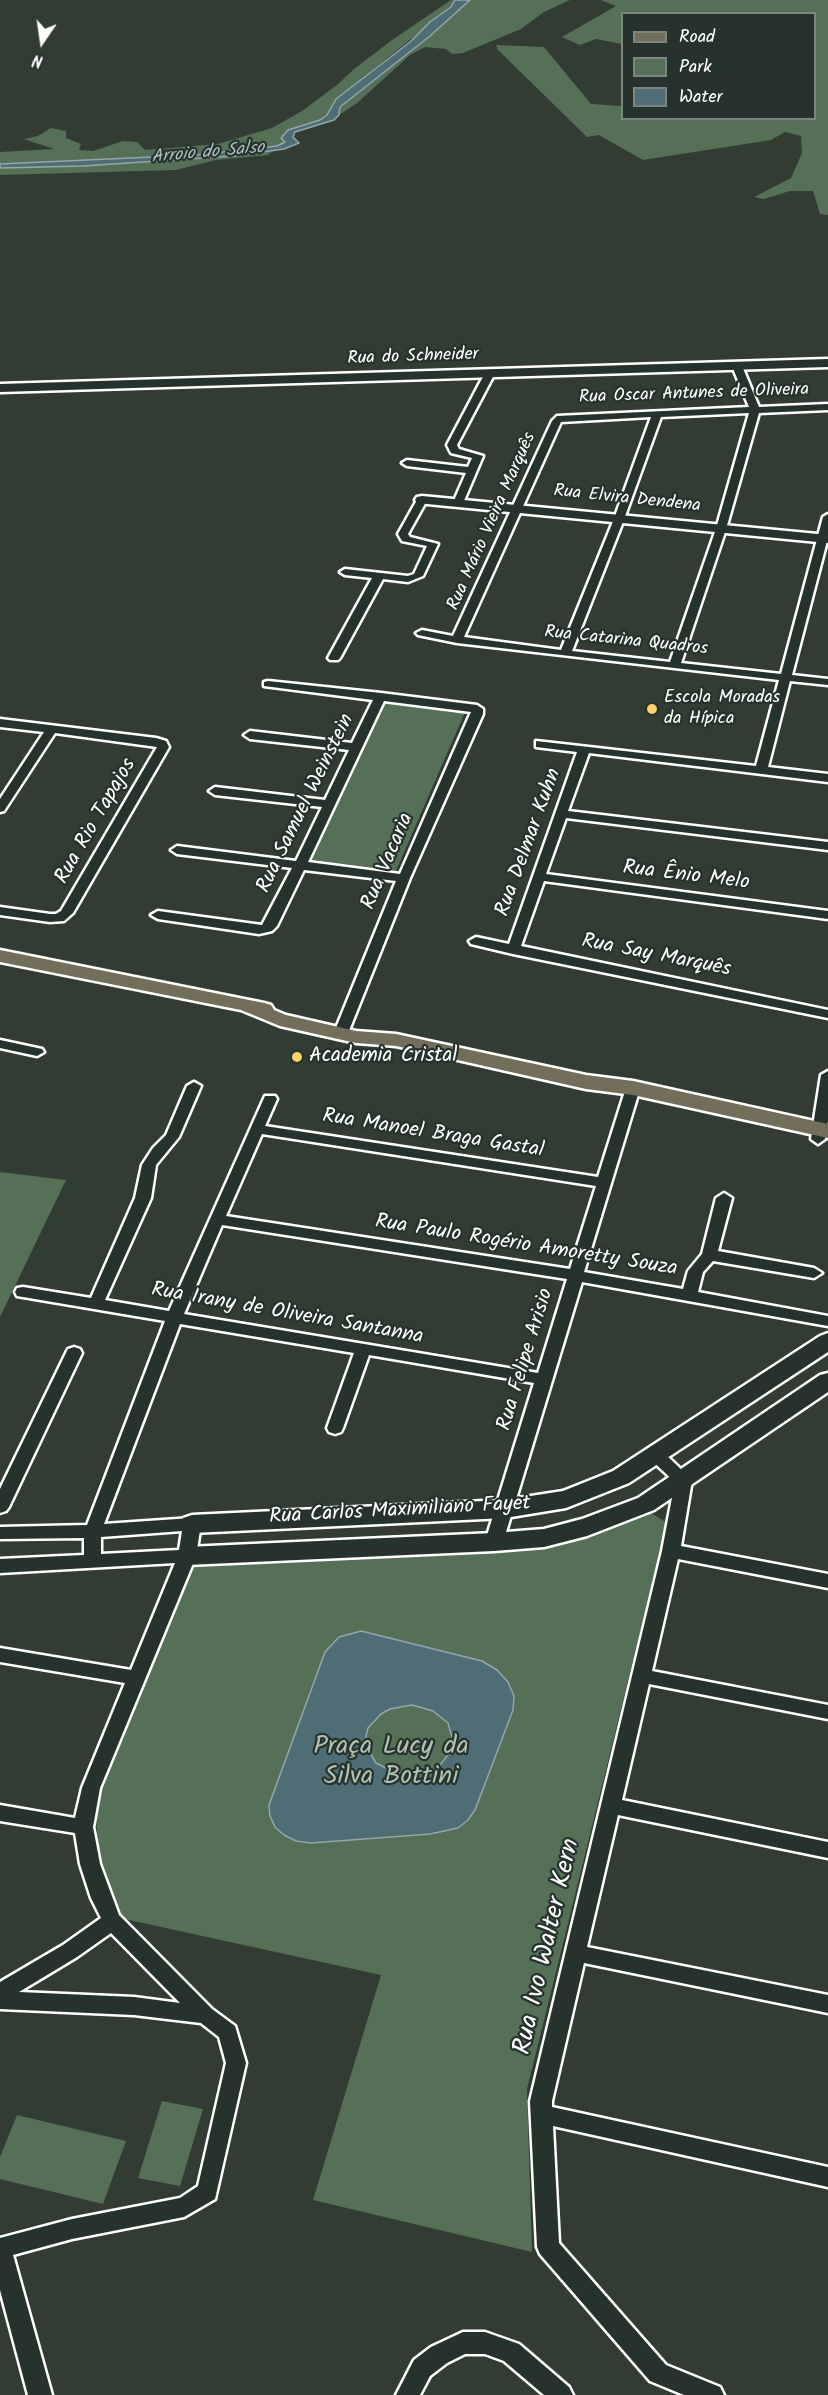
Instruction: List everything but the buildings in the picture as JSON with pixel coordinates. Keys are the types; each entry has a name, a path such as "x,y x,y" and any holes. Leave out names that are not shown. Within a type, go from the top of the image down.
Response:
{"main road":[{"path":"0,956 128,980 249,1007 280,1020 343,1029 396,1040 823,1135"}],"street":[{"name":"Rua do Schneider","path":"0,388 828,363"},
{"path":"674,666 721,529 755,409 737,366"},
{"path":"458,503 478,456 455,451 452,445 490,373"},
{"name":"Rua Oscar Antunes de Oliveira","path":"560,418 828,407"},
{"path":"565,654 619,519 657,413"},
{"name":"Rua Mário Vieira Marquês","path":"457,640 560,418"},
{"path":"407,463 472,471"},
{"path":"345,572 408,579 418,576 433,544 403,537 422,500"},
{"name":"Rua Elvira Dendena","path":"422,500 825,539"},
{"path":"761,770 825,539 828,517"},
{"path":"334,658 379,576"},
{"name":"Rua Catarina Quadros","path":"422,633 457,640 565,654 828,682"},
{"path":"268,684 381,696"},
{"name":"Rua Vacaria","path":"343,1029 404,878 477,714 477,709 381,696"},
{"name":"Rua Samuel Weinstein","path":"158,915 259,930 267,928 272,923 381,696"},
{"path":"0,723 52,729 0,808"},
{"name":"Rua Rio Tapajos","path":"0,911 59,918 66,913 163,747 162,744 52,729"},
{"path":"250,735 357,747"},
{"path":"540,744 828,778"},
{"name":"Rua Delmar Kuhn","path":"513,950 584,750"},
{"path":"215,791 329,804"},
{"path":"561,813 828,846"},
{"path":"177,850 404,878"},
{"name":"Rua Ênio Melo","path":"539,877 828,915"},
{"name":"Rua Say Marquês","path":"476,941 828,1014"},
{"path":"0,1044 37,1053"},
{"path":"823,1135 828,1075"},
{"path":"96,1304 143,1198 149,1165 158,1151 172,1137 194,1086"},
{"name":"Rua Felipe Arisio","path":"494,1542 631,1093"},
{"path":"93,1562 93,1531 174,1318 270,1099"},
{"name":"Rua Manoel Braga Gastal","path":"256,1128 602,1182"},
{"path":"689,1295 696,1271 709,1255 724,1198"},
{"name":"Rua Paulo Rogério Amoretty Souza","path":"216,1219 574,1275 828,1321"},
{"path":"709,1255 814,1273"},
{"name":"Rua Irany de Oliveira Santanna","path":"23,1292 543,1379"},
{"name":"Rua Carlos Maximiliano Fayet","path":"0,1533 93,1531 505,1509 566,1499 591,1491 621,1477 828,1341"},
{"path":"335,1428 363,1350"},
{"path":"0,1507 74,1353"},
{"name":"Rua Carlos Maximiliano Fayet","path":"0,1566 544,1538 587,1527 646,1504 828,1381"},
{"path":"654,1454 684,1480"},
{"name":"Rua Ivo Walter Kern","path":"684,1480 671,1551 541,2101 541,2115 548,2247 657,2373 712,2395"},
{"path":"40,2395 0,2249 72,2229 184,2207 207,2192 236,2062 228,2032 205,2015 112,1921 101,1898 90,1864 83,1827 91,1788 187,1556 192,1524"},
{"path":"671,1551 828,1581"},
{"path":"0,1655 136,1678"},
{"path":"642,1676 828,1712"},
{"path":"611,1806 828,1850"},
{"path":"0,1813 83,1827"},
{"path":"0,1993 70,1951 112,1921"},
{"path":"576,1953 828,2004"},
{"path":"0,2000 134,2006 205,2015"},
{"path":"541,2115 828,2177"},
{"path":"408,2395 422,2367 439,2355 464,2343 485,2343 511,2352 561,2395"}],"green space":[{"path":"451,0 455,0 451,7 336,99 327,115 320,120 288,130 285,142 277,146 196,155 0,164 0,152 54,149 24,139 38,136 51,128 66,131 66,138 81,144 79,150 93,151 123,141 137,142 145,150 218,144 272,128 302,111 392,40"},
{"path":"470,0 570,0 544,12 521,29 463,53 452,54 446,49 425,47 410,55 357,103 339,115 340,107 430,36"},
{"path":"601,0 828,0 828,215 820,214 813,191 790,191 764,199 754,197 791,178 802,153 801,136 785,132 771,140 643,160 599,135 587,137 498,50 496,45 544,47 591,104 621,106 621,120 816,120 816,12 621,12 621,44 596,39 580,45 562,37 616,6"},
{"path":"273,151 268,155 216,160 176,170 0,175 0,168 156,161"},
{"path":"384,700 466,710 395,873 306,862"},
{"path":"0,1172 66,1180 0,1317"},
{"name":"Praça Lucy da Silva Bottini","path":"648,1511 667,1523 527,2089 532,2252 313,2200 381,1975 120,1918 98,1862 95,1787 187,1565 560,1545"},
{"path":"162,2101 203,2109 180,2186 138,2178"},
{"path":"17,2115 126,2141 103,2204 0,2179 0,2157"}],"water":[{"name":"Arroio do Salso","path":"455,0 470,0 430,36 340,107 339,115 334,120 295,132 293,137 299,143 284,149 233,156 83,166 0,168 0,164 196,155 277,146 285,142 281,138 288,130 320,120 327,115 336,99 410,42 430,22 451,7"},
{"path":"361,1631 482,1661 497,1670 508,1682 514,1696 513,1710 475,1810 458,1828 430,1834 311,1843 296,1841 275,1827 270,1816 269,1805 325,1652 339,1637","holes":["412,1705 433,1711 448,1723 453,1741 452,1750 440,1765 419,1774 396,1773 376,1763 366,1746 366,1736 368,1728 381,1714 390,1709"]}],"place":[{"name":"Escola Moradas da Hípica","path":"652,709"},
{"name":"Academia Cristal","path":"297,1057"}]}
